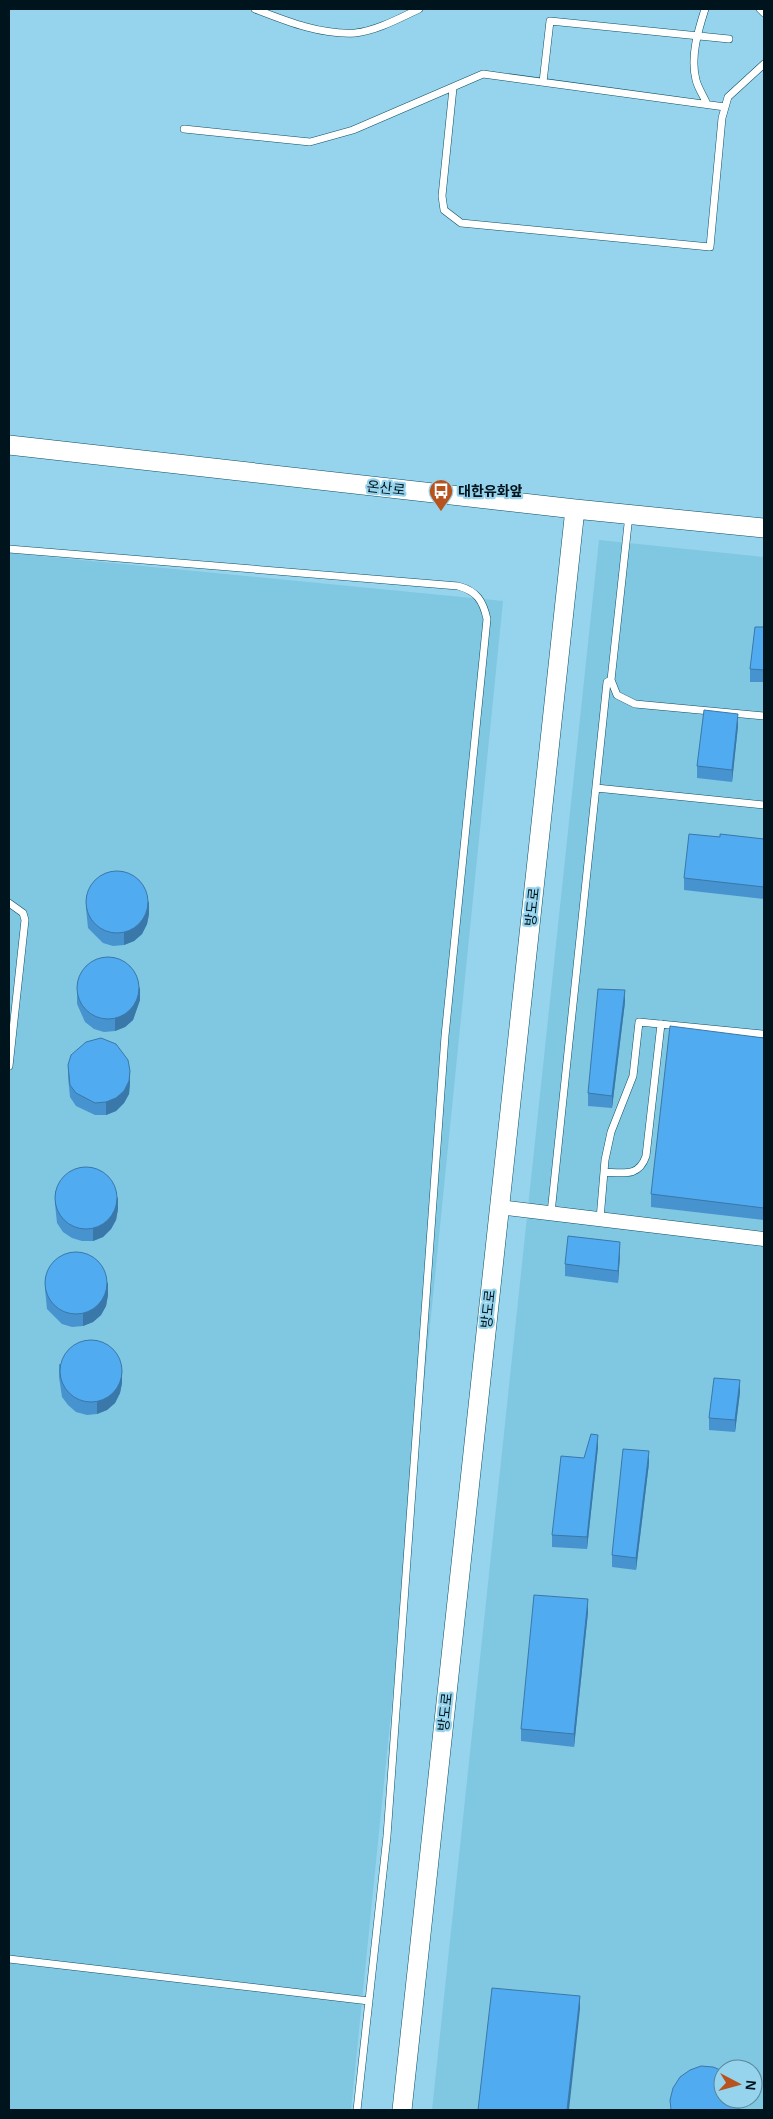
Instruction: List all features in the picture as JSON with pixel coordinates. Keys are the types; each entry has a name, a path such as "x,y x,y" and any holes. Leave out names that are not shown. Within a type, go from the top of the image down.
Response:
{"street":[{"name":"온산로","path":"9,445 575,509 764,528"},
{"name":"방도로","path":"402,2110 575,509"},
{"path":"500,1207 764,1240"}],"lane":[{"path":"255,9 321,32 356,33 391,22 419,9"},
{"path":"705,9 697,36 696,80 706,102"},
{"path":"760,9 764,13"},
{"path":"543,82 550,21 729,39"},
{"path":"452,88 442,196 444,210 461,223 710,247 722,118 725,107 728,97 764,64"},
{"path":"184,128 310,142 353,130 483,74 706,102 725,107"},
{"path":"629,514 611,680 617,694 635,704 764,716"},
{"path":"9,549 458,586 478,595 484,606 487,619 444,1036 387,1836 357,2110"},
{"path":"551,1214 607,682 611,680"},
{"path":"596,788 764,805"},
{"path":"9,903 23,913 25,920 9,1066"},
{"path":"600,1219 604,1172 611,1132 633,1076 639,1022 762,1034"},
{"path":"604,1172 626,1173 635,1171 643,1166 646,1156 661,1024"},
{"path":"9,1959 369,2002"}],"shaded area":[{"path":"599,540 764,557 764,2110 432,2110"},
{"path":"9,553 503,601 351,2110 9,2110"}],"building":[{"path":"755,627 764,627 764,670 750,669"},
{"path":"704,710 738,714 732,770 697,766"},
{"path":"689,834 720,837 720,834 764,839 764,887 684,878"},
{"path":"111,871 123,871 139,880 146,890 148,902 146,914 139,924 123,933 111,933 100,928 91,919 86,908 86,896 91,885 100,876"},
{"path":"108,957 120,959 130,966 137,976 139,988 137,1000 130,1010 120,1017 108,1019 96,1017 86,1010 79,1000 77,988 79,976 86,966 96,959"},
{"path":"598,989 625,990 612,1096 588,1093"},
{"path":"670,1026 764,1038 764,1208 651,1194"},
{"path":"101,1038 116,1044 128,1060 130,1071 129,1081 124,1091 116,1098 106,1102 95,1103 76,1093 70,1085 68,1065 71,1055 86,1042"},
{"path":"80,1167 92,1167 108,1176 115,1186 117,1198 115,1210 108,1220 92,1229 80,1229 69,1224 60,1215 55,1204 55,1192 60,1181 69,1172"},
{"path":"568,1236 620,1242 618,1271 565,1264"},
{"path":"76,1252 88,1254 98,1261 105,1271 107,1283 105,1295 98,1305 88,1312 76,1314 64,1312 54,1305 47,1295 45,1283 47,1271 54,1261 64,1254"},
{"path":"85,1340 97,1340 113,1349 120,1359 122,1371 120,1383 113,1393 97,1402 85,1402 74,1397 65,1388 60,1377 60,1365 65,1354 74,1345"},
{"path":"714,1378 740,1380 735,1420 709,1418"},
{"path":"591,1434 598,1435 587,1537 552,1535 561,1456 584,1458"},
{"path":"623,1449 649,1451 636,1558 612,1555"},
{"path":"534,1595 588,1599 574,1734 521,1729"},
{"path":"492,1988 580,1996 567,2110 478,2110"},
{"path":"701,2066 713,2067 713,2109 739,2110 671,2110 670,2100 673,2088 680,2077 690,2070"}],"place":[{"name":"대한유화앞","path":"441,512"}]}
